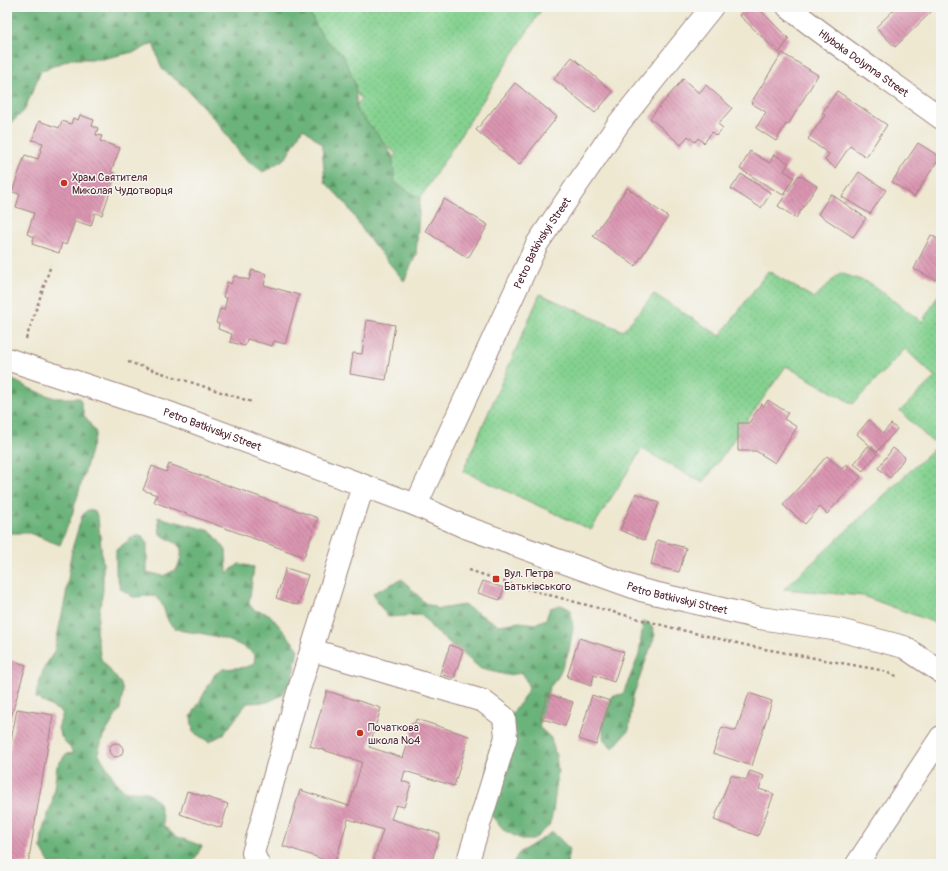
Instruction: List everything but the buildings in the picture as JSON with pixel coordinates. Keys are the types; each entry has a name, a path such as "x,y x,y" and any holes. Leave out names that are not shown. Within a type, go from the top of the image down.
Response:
{"street":[{"name":"Petro Batkivskyi Street","path":"416,506 537,244 619,123 712,7"},
{"name":"Hlyboka Dolynna Street","path":"788,7 820,32 941,118"},
{"name":"Petro Batkivskyi Street","path":"12,361 172,414 416,506 471,529 641,590 760,618 838,630 904,647 941,672"},
{"path":"258,864 253,853 296,699 363,486"},
{"path":"312,650 483,701 504,718 506,737 466,864"},
{"path":"857,864 941,737"}],"path":[{"path":"12,361 33,320 51,265"},
{"path":"128,362 252,402"},
{"path":"469,570 523,588"}],"green space":[{"path":"7,7 306,7 323,37 343,56 355,83 357,111 376,132 392,155 395,183 420,198 416,255 404,281 366,235 346,204 325,182 322,144 303,128 286,158 263,172 242,156 217,122 185,87 162,69 153,43 138,51 102,59 71,59 41,71 24,111 10,124 7,140"},
{"path":"307,7 543,7 419,200 382,175 396,154 352,112 361,99 329,56"},
{"path":"768,271 814,298 840,273 870,283 922,322 941,291 941,432 932,442 900,411 935,377 905,349 853,404 786,366 703,483 642,449 591,530 463,471 540,294 623,331 654,294 720,336"},
{"path":"7,377 33,390 55,398 80,398 84,415 96,433 72,515 60,545 29,533 7,533"},
{"path":"941,442 941,625 863,596 784,589"},
{"path":"87,510 95,511 98,518 103,565 103,590 96,631 101,659 121,684 123,692 120,709 103,737 98,753 118,785 124,790 147,792 159,803 164,826 175,836 202,846 192,864 161,864 159,862 142,862 142,864 50,864 41,848 42,832 52,803 57,766 66,754 74,753 60,735 58,728 63,713 36,698 37,690 44,668 54,652 66,595 72,549 82,516"},
{"path":"158,517 211,531 226,550 227,573 239,564 254,567 249,604 254,610 269,614 298,648 293,676 282,695 268,702 247,703 224,734 209,742 193,732 191,717 215,674 223,669 247,667 254,664 255,655 244,647 221,638 175,628 171,626 162,604 155,596 133,597 121,589 116,574 116,550 134,536 142,536 147,542 147,572 163,576 177,569 181,555 180,547 160,534"},
{"path":"402,579 425,603 439,609 464,605 498,625 520,622 535,624 546,619 550,608 561,605 571,610 573,628 569,651 558,677 549,688 539,727 551,738 556,756 558,772 553,812 549,826 533,840 523,840 505,831 490,814 487,766 490,749 497,732 521,702 529,688 523,673 507,675 481,669 433,629 422,615 388,617 377,602 373,593"},
{"path":"646,621 652,627 655,635 633,696 629,730 613,748 605,742 603,737 603,708 612,696 623,694 639,655 643,622"},
{"path":"553,832 569,848 567,863 569,864 512,864 519,853"}],"place":[{"name":"Храм Святителя Миколая Чудотворця","path":"64,183"},
{"name":"Вул. Петра Батьківського","path":"496,579"},
{"name":"Початкова школа №4","path":"360,733"}]}
